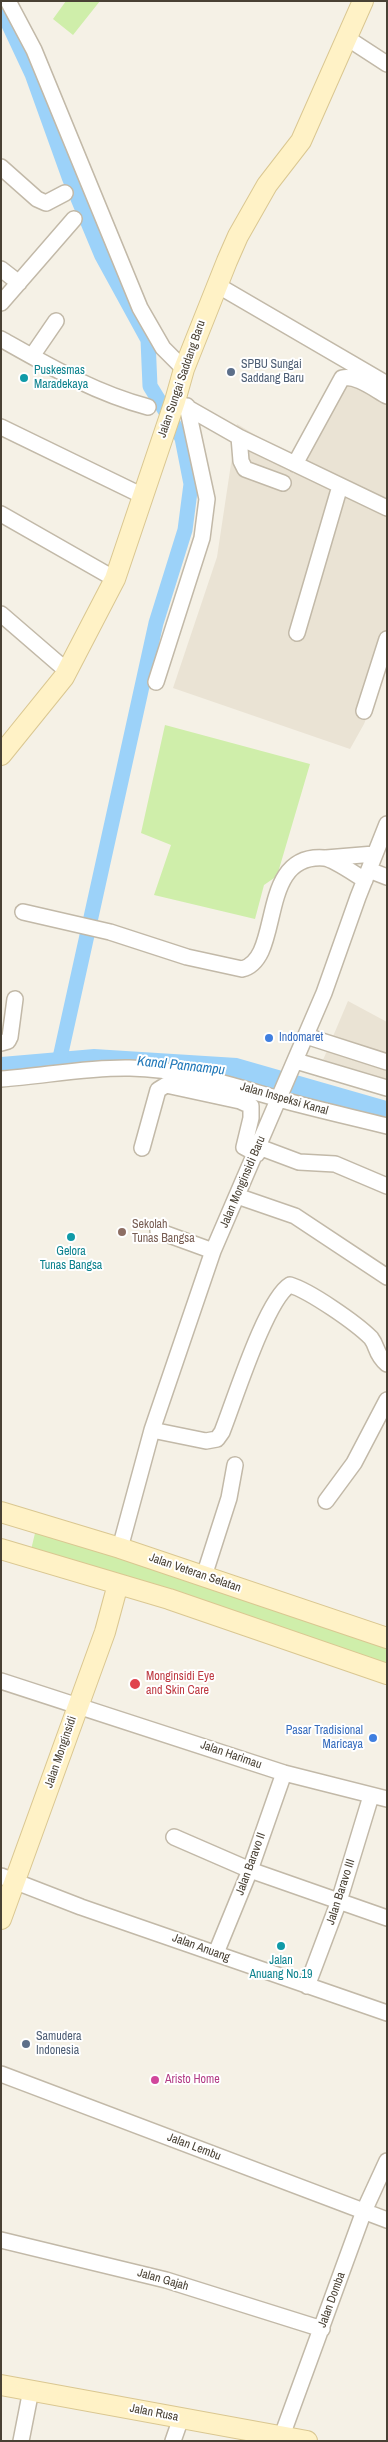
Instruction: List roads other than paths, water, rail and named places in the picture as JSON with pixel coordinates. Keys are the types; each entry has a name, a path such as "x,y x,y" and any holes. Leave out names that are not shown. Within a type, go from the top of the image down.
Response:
{"main road":[{"name":"Jalan Sungai Saddang Baru","path":"1,755 67,672 115,579 156,457 178,406 184,369 238,236 267,185 301,141 363,1"},
{"name":"Jalan Veteran Selatan","path":"1,1512 120,1548 387,1638"},
{"path":"1,1549 169,1599 387,1674"},
{"name":"Jalan Monginsidi","path":"1,1919 8,1879 105,1632 118,1584"},
{"name":"Jalan Rusa","path":"1,2386 181,2418 280,2439 307,2441"}],"street":[{"path":"8,1 34,50 140,308 163,348 184,369"},
{"path":"347,38 387,64"},
{"path":"1,167 37,199 46,203 66,193"},
{"path":"1,303 74,219"},
{"path":"1,269 19,283"},
{"path":"217,285 387,384"},
{"path":"32,356 56,321"},
{"path":"1,339 87,386 117,398 148,407"},
{"path":"295,464 342,378 355,379 387,396"},
{"path":"178,406 387,508"},
{"path":"156,682 202,538 206,516 204,483 178,406"},
{"path":"1,427 143,496"},
{"path":"239,437 241,461 245,469 282,483"},
{"path":"298,633 340,486"},
{"path":"1,514 115,579"},
{"path":"1,614 67,672"},
{"path":"364,711 387,639"},
{"name":"Jalan Monginsidi Baru","path":"120,1548 152,1430 213,1251 237,1196 263,1151 279,1097 306,1036 387,824"},
{"path":"23,912 110,932 187,957 236,969 246,968 260,956 281,883 293,867 312,859 374,854"},
{"path":"326,858 367,875 387,877"},
{"path":"1,1043 10,1037 15,999"},
{"path":"306,1036 387,1062"},
{"path":"295,1063 387,1088"},
{"name":"Jalan Inspeksi Kanal","path":"1,1079 61,1072 129,1068 207,1077 387,1126"},
{"path":"142,1148 158,1090 166,1085 240,1100 250,1106 252,1118 244,1147 299,1162 334,1164 387,1186"},
{"path":"237,1196 302,1220 387,1277"},
{"path":"158,1231 213,1251"},
{"path":"152,1430 206,1440 217,1439 222,1432 266,1322 280,1296 290,1285 316,1298 371,1338 376,1352 387,1364"},
{"path":"326,1501 354,1463 387,1400"},
{"path":"204,1576 229,1498 235,1465"},
{"name":"Jalan Harimau","path":"1,1681 284,1773 387,1799"},
{"name":"Jalan Baravo II","path":"216,1953 250,1870 284,1773"},
{"name":"Jalan Baravo III","path":"307,1986 339,1901 370,1796"},
{"path":"174,1837 250,1870 387,1918"},
{"name":"Jalan Anuang","path":"8,1879 81,1907 387,2012"},
{"name":"Jalan Lembu","path":"1,2074 387,2220"},
{"name":"Jalan Domba","path":"280,2439 322,2329 364,2210 387,2161"},
{"name":"Jalan Gajah","path":"1,2240 157,2278 322,2329"},
{"path":"21,2441 32,2390"},
{"path":"173,2441 181,2418"}],"water":[{"name":"Kanal Pannampu","path":"94,1049 237,1058 387,1101 387,1120 211,1075 1,1075 1,1057"}],"waterway":[{"path":"1,8 32,74 69,177 102,256 148,340 150,386 182,438 191,484 185,530 156,623 59,1062"}],"place":[{"name":"SPBU Sungai Saddang Baru","path":"231,372"},
{"name":"Puskesmas Maradekaya","path":"24,378"},
{"name":"Indomaret","path":"269,1038"},
{"name":"Sekolah Tunas Bangsa","path":"122,1232"},
{"name":"Gelora Tunas Bangsa","path":"71,1237"},
{"name":"Monginsidi Eye and Skin Care","path":"135,1684"},
{"name":"Pasar Tradisional Maricaya","path":"373,1738"},
{"name":"Jalan Anuang No.19","path":"281,1946"},
{"name":"Samudera Indonesia","path":"26,2044"},
{"name":"Aristo Home","path":"155,2080"}]}
